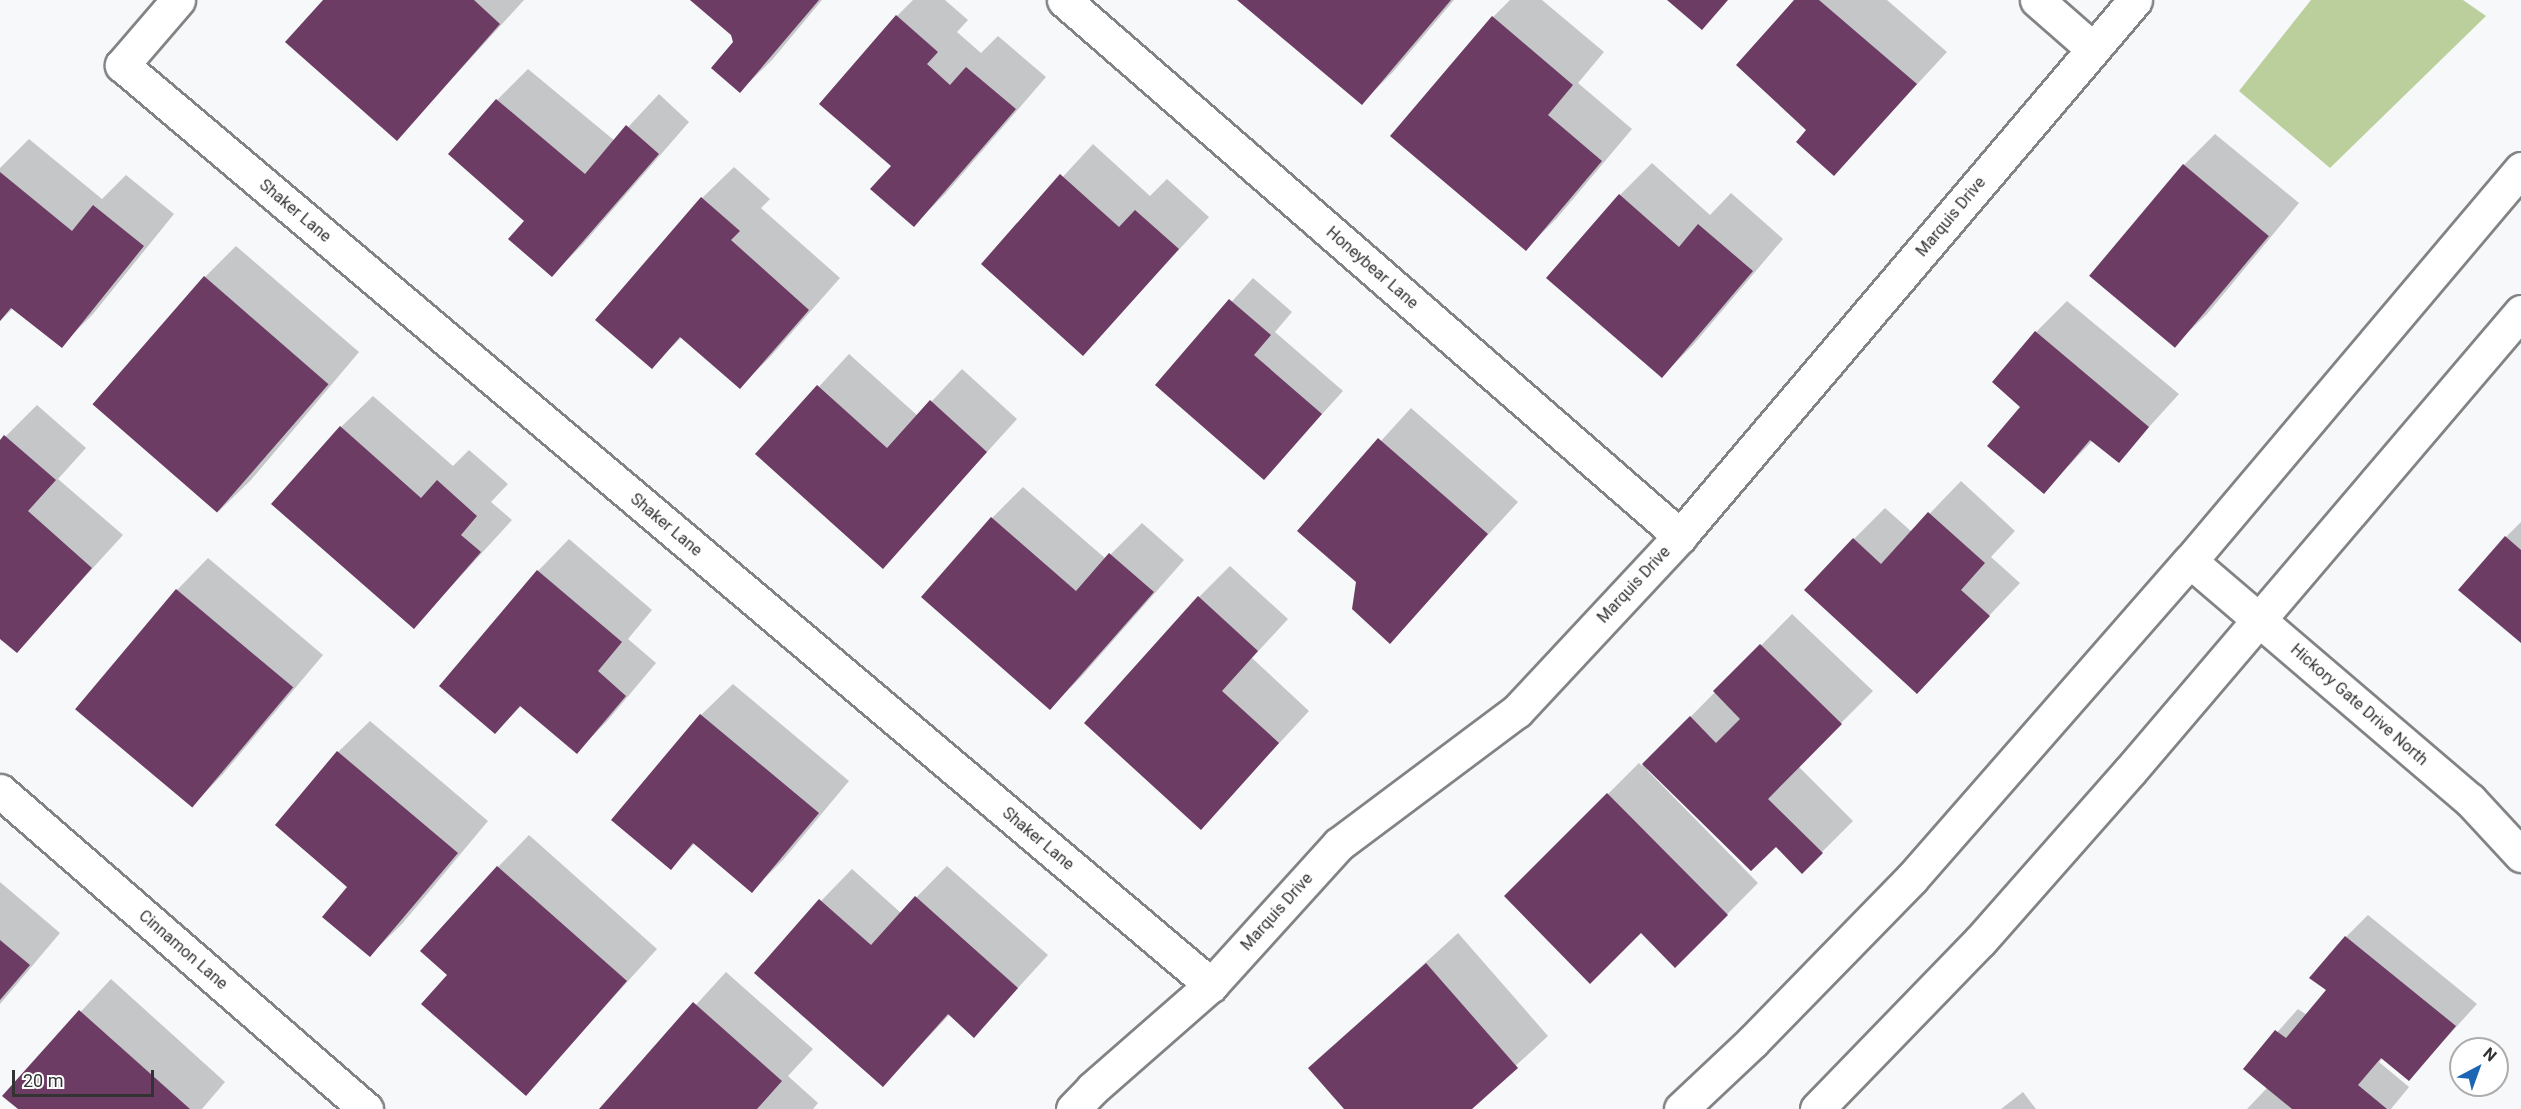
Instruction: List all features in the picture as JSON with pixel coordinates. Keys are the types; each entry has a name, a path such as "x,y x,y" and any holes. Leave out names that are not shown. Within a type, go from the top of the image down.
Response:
{"street":[{"name":"Shaker Lane","path":"178,0 122,65 1211,985"},
{"name":"Honeybear Lane","path":"1064,0 1680,537"},
{"path":"2037,0 2093,49"},
{"name":"Marquis Drive","path":"1073,1109 1092,1089 1211,985 1339,844 1517,711 1680,537 2135,0"},
{"path":"1681,1109 1752,1042 1912,878 2190,561 2521,169"},
{"path":"1817,1109 1980,941 2260,620 2521,312"},
{"name":"Hickory Gate Drive North","path":"2190,561 2470,800 2521,855"},
{"name":"Cinnamon Lane","path":"0,791 366,1109"}],"green space":[{"path":"2311,0 2463,0 2486,16 2330,168 2239,91"}],"building":[{"path":"323,0 474,0 500,24 397,141 285,42"},
{"path":"690,0 819,0 740,93 711,68 733,42 731,35"},
{"path":"1237,0 1451,0 1362,105"},
{"path":"1667,0 1728,0 1702,30"},
{"path":"1794,0 1819,0 1917,84 1834,176 1796,142 1806,130 1736,65"},
{"path":"896,15 938,52 927,64 950,85 966,67 1016,109 914,227 870,189 891,166 819,104"},
{"path":"1492,16 1573,85 1548,115 1602,161 1526,251 1390,136"},
{"path":"496,99 585,174 626,125 659,154 552,277 508,239 524,221 448,154"},
{"path":"2183,164 2269,236 2175,348 2089,276"},
{"path":"0,172 72,231 93,205 144,246 62,348 11,308 0,321"},
{"path":"1060,174 1119,227 1135,210 1179,249 1083,356 981,264"},
{"path":"1619,194 1679,247 1698,224 1753,271 1662,378 1546,278"},
{"path":"701,197 740,231 731,240 809,310 740,389 680,337 652,369 595,320"},
{"path":"204,276 329,384 217,513 92,404"},
{"path":"1229,299 1271,335 1254,355 1322,414 1264,480 1155,385"},
{"path":"2035,331 2149,427 2119,463 2090,440 2044,494 1987,446 2020,407 1992,382"},
{"path":"817,385 887,448 930,400 987,452 883,569 755,454"},
{"path":"340,426 421,498 437,480 477,516 461,535 481,552 414,629 271,504"},
{"path":"4,435 56,480 28,511 92,568 17,653 0,639 0,440"},
{"path":"1378,438 1488,534 1390,644 1352,609 1356,582 1297,531"},
{"path":"1928,512 1985,563 1961,590 1990,616 1917,694 1804,590 1853,538 1881,564"},
{"path":"991,517 1076,591 1109,553 1154,592 1050,710 921,597"},
{"path":"2505,536 2521,550 2521,643 2458,590"},
{"path":"537,570 622,642 598,671 626,696 577,754 520,706 495,734 439,686"},
{"path":"176,589 293,687 192,808 75,709"},
{"path":"1198,596 1258,651 1222,691 1279,743 1201,830 1084,723"},
{"path":"1760,644 1842,724 1768,799 1823,853 1802,874 1776,847 1751,871 1642,764 1690,716 1716,743 1740,719 1713,691"},
{"path":"700,714 819,813 752,893 693,843 671,870 611,820"},
{"path":"337,751 458,853 370,957 322,917 347,887 275,825"},
{"path":"1607,793 1728,915 1675,968 1641,933 1590,984 1504,896"},
{"path":"497,866 627,981 526,1096 421,1004 447,975 420,951"},
{"path":"915,896 1018,988 974,1038 948,1014 883,1087 754,973 819,899 871,945"},
{"path":"2345,936 2456,1026 2409,1081 2381,1058 2358,1085 2387,1109 2292,1109 2243,1069 2275,1030 2286,1038 2326,990 2309,978"},
{"path":"0,940 30,965 0,1000"},
{"path":"1426,963 1518,1068 1472,1109 1344,1109 1308,1068"},
{"path":"693,1002 782,1081 757,1109 599,1109"},
{"path":"79,1010 190,1109 18,1109 2,1096"}]}
